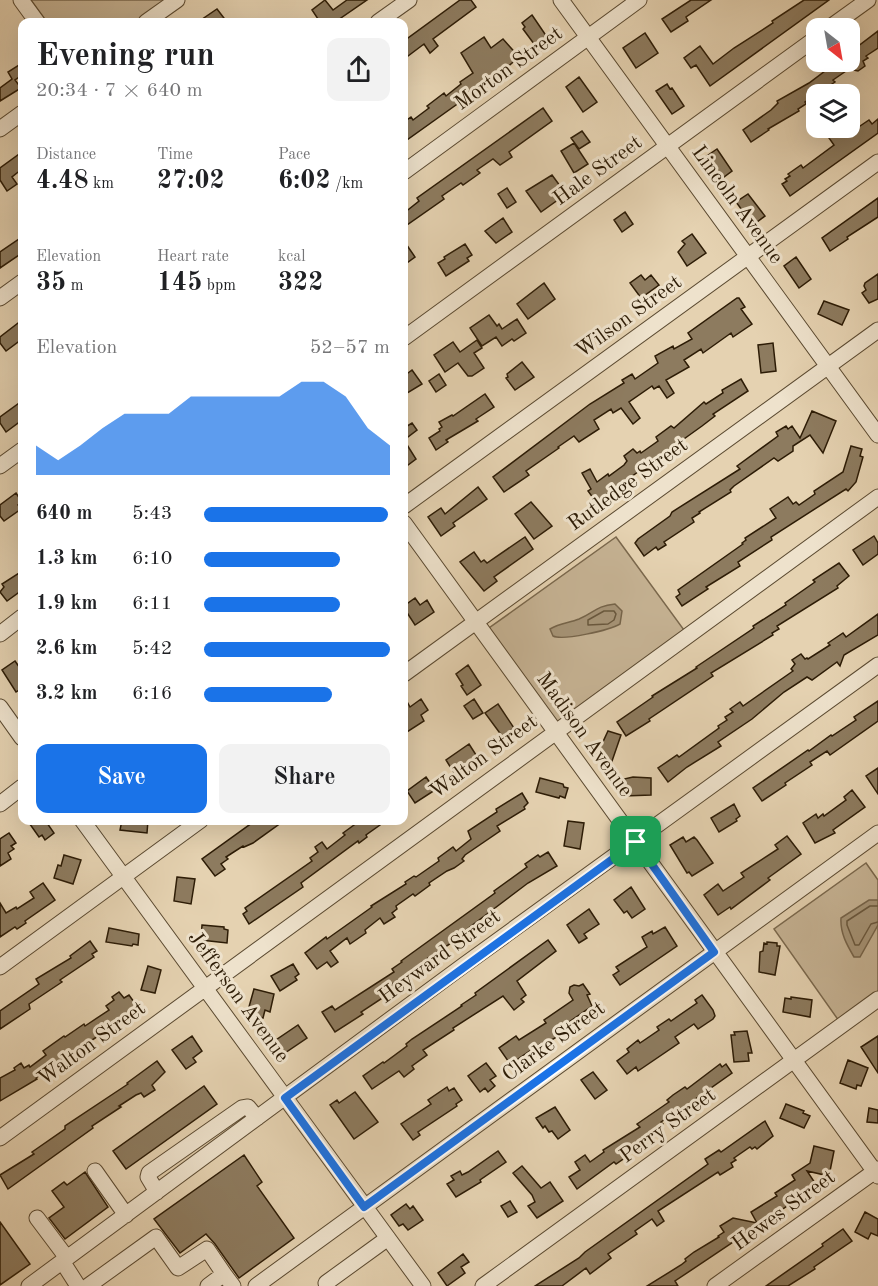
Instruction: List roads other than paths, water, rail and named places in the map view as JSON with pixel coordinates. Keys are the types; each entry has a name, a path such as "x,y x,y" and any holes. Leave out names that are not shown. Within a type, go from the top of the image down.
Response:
{"street":[{"path":"21,0 34,18"},
{"path":"152,18 177,0"},
{"path":"384,18 410,0"},
{"name":"Lincoln Avenue","path":"561,0 878,435"},
{"name":"Morton Street","path":"408,169 639,0"},
{"path":"842,18 868,0"},
{"name":"Hale Street","path":"408,335 806,45"},
{"path":"0,129 18,116"},
{"name":"Wilson Street","path":"408,503 878,162"},
{"path":"0,298 18,285"},
{"name":"Rutledge Street","path":"408,671 878,330"},
{"path":"0,466 18,453"},
{"name":"Walton Street","path":"0,1138 878,497"},
{"name":"Madison Avenue","path":"408,528 714,952 877,1172"},
{"path":"0,634 18,620"},
{"name":"Heyward Street","path":"29,1286 878,665"},
{"path":"0,707 18,732"},
{"path":"0,804 18,790"},
{"name":"Jefferson Avenue","path":"86,825 423,1286"},
{"path":"0,967 194,825"},
{"name":"Clarke Street","path":"256,1286 878,833"},
{"name":"Perry Street","path":"483,1286 878,999"},
{"path":"95,1171 126,1215"},
{"name":"Hewes Street","path":"715,1286 877,1172"},
{"path":"37,1218 78,1286"},
{"path":"88,1286 156,1237 178,1268 207,1249 228,1280 208,1286"},
{"path":"326,1283 388,1238"}],"water":[{"path":"615,604 622,611 620,624 586,634 553,636 550,629 579,619 604,606"},
{"path":"869,900 878,900 878,925 860,957 854,957 843,934 841,918"}]}
